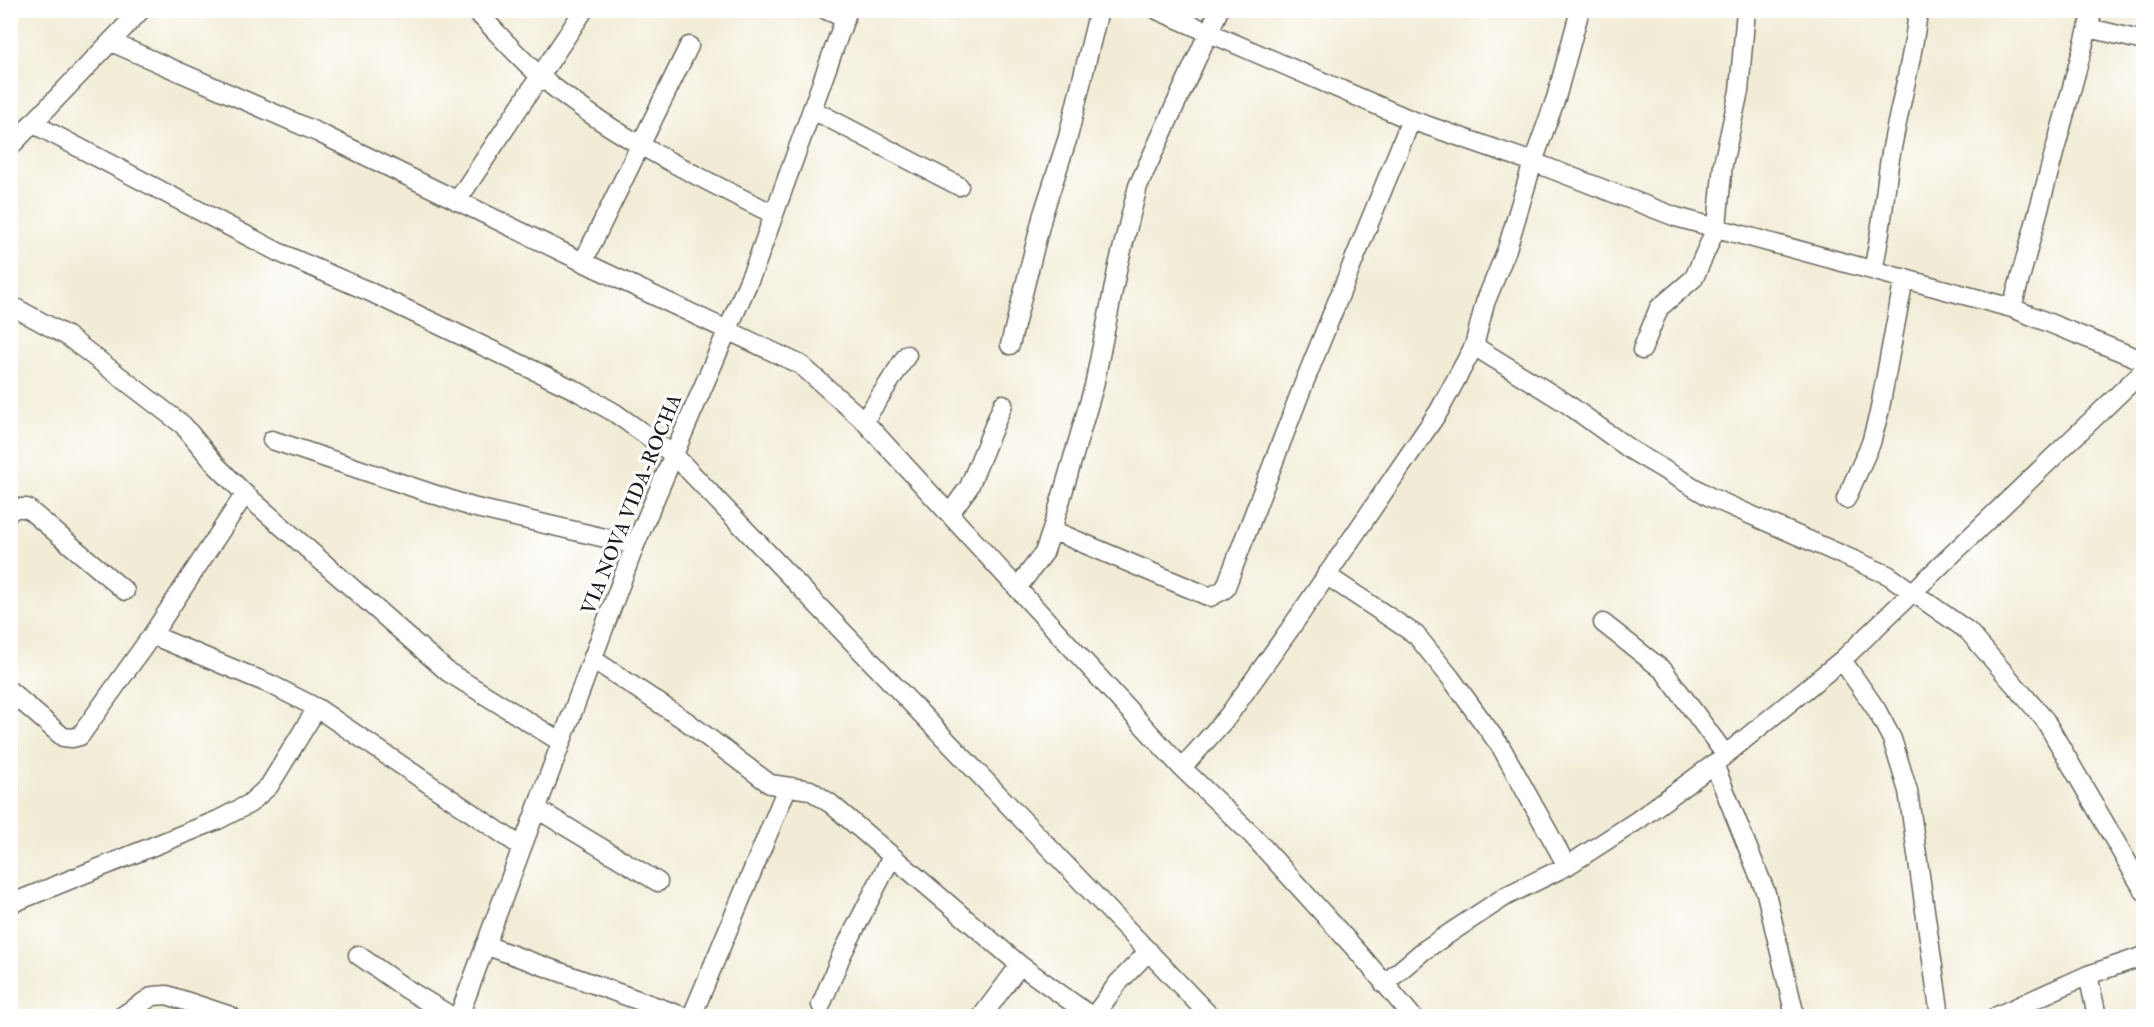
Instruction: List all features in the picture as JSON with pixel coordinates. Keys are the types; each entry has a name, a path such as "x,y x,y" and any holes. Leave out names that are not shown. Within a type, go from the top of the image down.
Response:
{"street":[{"path":"10,147 141,10"},
{"path":"475,10 539,75 640,147 773,214"},
{"path":"457,201 584,10"},
{"path":"826,10 846,14"},
{"path":"1010,345 1043,214 1068,137 1100,10"},
{"path":"1157,10 1411,120 1533,162 1676,217 1717,226 2012,308 2144,361"},
{"path":"1017,588 1044,553 1052,530 1094,386 1120,255 1138,186 1219,10"},
{"path":"1182,768 1228,716 1326,576 1439,411 1474,346 1485,303 1507,249 1533,162 1556,98 1580,10"},
{"path":"1642,350 1659,308 1694,278 1717,226 1722,164 1738,91 1746,10"},
{"path":"1873,270 1883,227 1889,164 1914,51 1918,10"},
{"name":"VIA NOVA VIDA-ROCHA","path":"459,1017 635,545 756,264 846,14"},
{"path":"2012,308 2091,19 2144,41"},
{"path":"111,42 319,133 583,262 729,328 801,364 864,421 1182,768 1252,835 1412,1017"},
{"path":"583,262 689,46"},
{"path":"813,110 959,186"},
{"path":"1052,530 1210,597 1225,589 1304,383 1411,120"},
{"path":"32,123 278,252 546,376 615,413 674,455 1210,1017"},
{"path":"1846,499 1871,443 1879,414 1904,278"},
{"path":"10,305 68,336 183,425 244,494 448,672 561,742"},
{"path":"1474,346 1566,403 1631,450 1710,497 1888,575 1968,631 2045,720 2144,891"},
{"path":"864,421 907,355"},
{"path":"1384,984 1422,951 1506,896 1567,866 1638,820 1719,759 1842,660 2144,370"},
{"path":"950,513 969,488 1003,404"},
{"path":"272,440 472,507 635,545"},
{"path":"10,692 63,736 72,738 80,736 152,635 244,494"},
{"path":"10,512 15,508 27,508 125,591"},
{"path":"1326,576 1416,635 1501,747 1567,866"},
{"path":"1604,623 1664,671 1719,759 1766,893 1795,1017"},
{"path":"152,635 272,685 317,708 522,847"},
{"path":"594,660 686,721 770,784 810,790 831,804 1020,965 1093,1017 1118,983 1149,951"},
{"path":"1842,660 1876,709 1892,739 1908,791 1940,1017"},
{"path":"10,904 218,820 249,804 269,786 317,708"},
{"path":"692,1017 787,788"},
{"path":"537,809 657,882"},
{"path":"821,1005 842,954 892,856"},
{"path":"485,945 682,1017"},
{"path":"358,955 452,1017"},
{"path":"1997,1017 2088,975 2144,956"},
{"path":"982,1017 1020,965"},
{"path":"2088,975 2097,1017"},
{"path":"122,1017 153,996 167,995 231,1017"}]}
